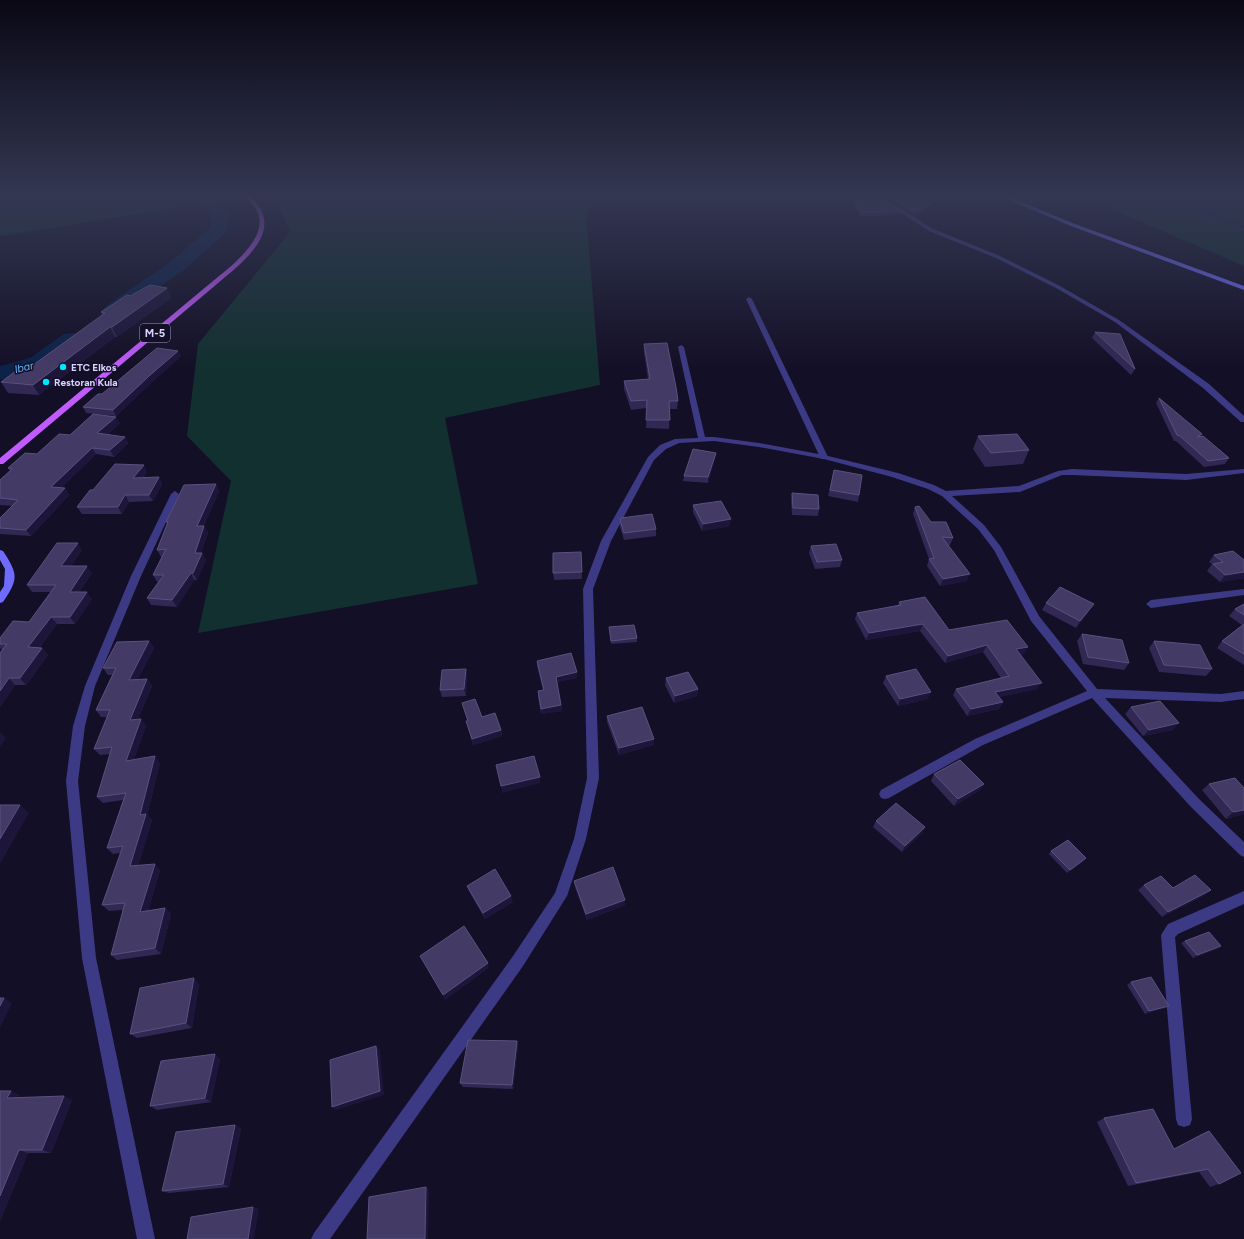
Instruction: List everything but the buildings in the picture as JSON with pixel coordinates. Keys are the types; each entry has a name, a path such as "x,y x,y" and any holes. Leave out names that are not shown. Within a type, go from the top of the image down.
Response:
{"main road":[{"name":"M-5","path":"0,462 215,282 246,254"},
{"path":"1152,254 1244,288"},
{"path":"0,553 10,569 9,586 0,600"}],"street":[{"path":"990,254 1058,287 1116,321 1206,386 1244,420"},
{"path":"749,299 824,457"},
{"path":"681,348 702,439"},
{"path":"320,1239 518,961 560,896 580,839 593,778 588,589 606,541 651,459 663,447 678,441 702,439 714,439 759,445 824,457 895,475 931,487 945,494 981,527 998,549 1035,618 1094,693 1195,803 1244,851"},
{"path":"945,494 1020,489 1061,474 1072,472 1186,477 1244,471"},
{"path":"146,1239 89,958 72,781 79,726 90,686 136,576 175,494"},
{"path":"1151,604 1244,592"},
{"path":"885,794 979,742 1094,693 1221,698 1244,695"},
{"path":"1184,1119 1168,935 1173,928 1244,897"}],"green space":[{"path":"272,254 589,254 600,385 445,418 478,584 198,633 231,481 187,436 198,344"},
{"path":"1216,254 1244,254 1244,266"}],"waterway":[{"name":"Ibar","path":"113,310 176,267 191,254"},
{"name":"Ibar","path":"0,373 38,363 72,339"}],"place":[{"name":"ETC Elkos","path":"63,367"},
{"name":"Restoran Kula","path":"46,382"}]}
